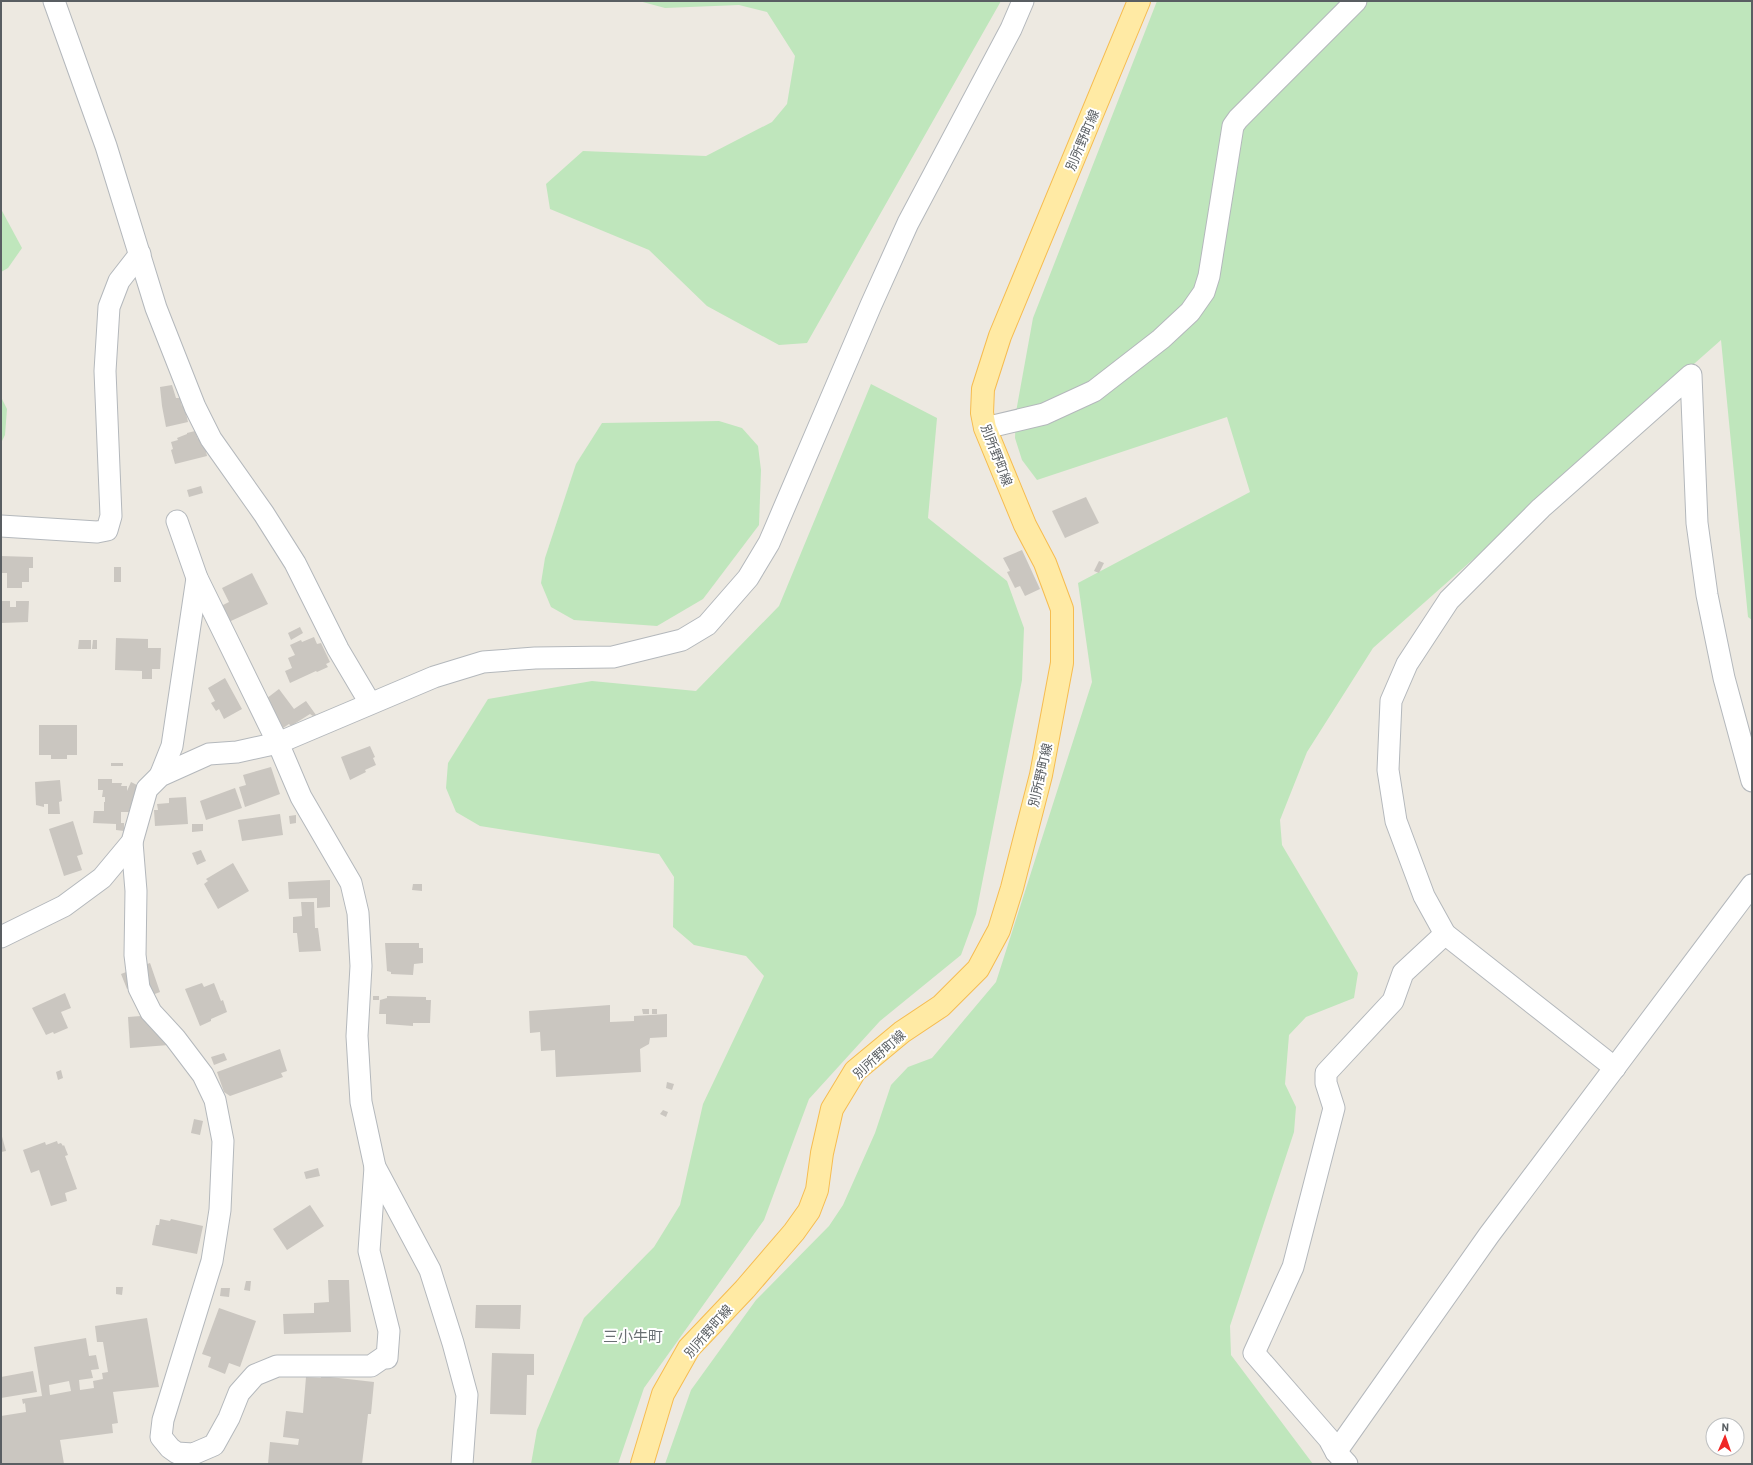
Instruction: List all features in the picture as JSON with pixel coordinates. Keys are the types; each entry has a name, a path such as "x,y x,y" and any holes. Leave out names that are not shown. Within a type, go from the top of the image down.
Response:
{"main road":[{"name":"別所野町線","path":"642,1464 663,1394 689,1348 745,1289 794,1232 809,1211 817,1190 822,1153 832,1109 855,1071 902,1032 942,1006 978,969 999,930 1012,888 1041,775 1062,663 1062,610 1045,563 1025,525 985,428 982,412 983,389 1000,336 1139,1"}],"street":[{"path":"54,1 106,146 156,308 195,408 212,439 264,514 295,563 338,649 370,703"},
{"path":"160,776 210,754 237,752 278,743 434,677 483,662 534,658 613,657 682,640 707,625 748,578 769,543 871,305 908,223 1011,29 1023,1"},
{"path":"985,428 1044,414 1094,391 1161,339 1190,312 1204,292 1209,276 1233,126 1238,119 1356,1"},
{"path":"1,526 96,532 107,530 111,516 105,371 109,307 119,281 140,254"},
{"path":"1615,1068 1445,934 1424,896 1396,821 1388,770 1391,701 1408,664 1449,600 1541,508 1691,375 1697,523 1707,595 1724,678 1752,781"},
{"path":"178,521 197,578 278,743 301,797 351,883 358,913 361,966 357,1036 361,1102 375,1167 430,1270 453,1343 467,1395 462,1464"},
{"path":"197,578 172,746 160,776 147,790 132,842 136,891 136,956 139,988 150,1012 175,1038 203,1075 215,1100 223,1141 220,1210 212,1261 163,1420 161,1437 177,1454 193,1454 214,1445 229,1418 239,1393 255,1375 277,1366 371,1366 384,1358 387,1358 389,1331 369,1251 375,1167"},
{"path":"1,937 64,906 102,878 132,842"},
{"path":"1445,934 1403,973 1393,1001 1326,1073 1326,1083 1334,1108 1293,1268 1254,1354 1329,1439 1342,1458 1489,1235 1752,885"}],"green space":[{"path":"639,1 1001,1 807,343 779,345 707,306 649,250 550,209 546,184 583,151 706,156 772,122 787,104 795,56 767,12 739,5 665,8"},
{"path":"1157,1 1752,1 1752,620 1748,617 1721,340 1373,648 1307,752 1280,820 1282,845 1358,973 1354,998 1306,1017 1289,1035 1285,1084 1296,1107 1294,1132 1230,1326 1231,1355 1313,1464 665,1464 691,1390 756,1300 829,1226 843,1205 875,1133 891,1085 908,1067 932,1058 996,982 1092,682 1078,583 1250,492 1227,417 1037,480 1022,460 1015,438 1016,412 1033,318"},
{"path":"1,209 22,248 8,268 1,272"},
{"path":"871,384 937,418 928,518 1007,581 1024,628 1022,680 976,914 961,955 880,1021 809,1099 764,1220 644,1388 618,1464 531,1464 537,1430 584,1318 654,1247 680,1205 703,1104 764,976 746,956 694,945 673,927 674,877 659,854 480,826 456,812 446,788 448,763 488,699 592,681 696,691 779,606"},
{"path":"1,397 7,409 5,435 1,443"},
{"path":"719,421 742,428 758,446 761,470 759,525 703,599 657,626 574,620 551,607 541,583 545,558 576,464 602,423"}],"building":[{"path":"172,385 176,398 180,398 182,406 184,405 188,422 166,427 160,387"},
{"path":"195,431 203,447 205,447 207,456 175,464 171,450 173,449 171,442 178,440 177,438 187,433"},
{"path":"201,486 203,493 189,497 187,490"},
{"path":"1086,497 1099,523 1065,538 1052,511"},
{"path":"1022,550 1040,589 1025,596 1020,586 1015,588 1007,572 1010,571 1003,558"},
{"path":"1,556 33,557 33,568 29,568 29,582 22,582 22,588 7,588 7,573 1,573"},
{"path":"1099,561 1104,563 1099,573 1094,571"},
{"path":"114,567 121,567 121,582 114,582"},
{"path":"252,573 268,604 220,626 213,610 229,602 222,588"},
{"path":"1,601 10,601 10,607 16,607 16,601 29,601 28,622 1,623"},
{"path":"300,627 303,633 291,640 288,633"},
{"path":"314,637 317,644 321,643 330,662 326,664 328,667 290,683 285,671 292,668 288,658 295,655 290,645 301,640 302,642"},
{"path":"116,638 148,639 148,648 161,648 160,669 152,669 152,679 142,679 142,671 115,670"},
{"path":"79,640 91,640 91,649 78,649"},
{"path":"93,640 97,640 97,649 92,649"},
{"path":"225,678 242,709 224,719 219,709 216,711 211,703 215,701 208,688"},
{"path":"279,689 294,709 306,701 316,715 313,716 310,714 291,726 289,724 283,728 281,727 258,705"},
{"path":"39,725 77,725 77,755 67,755 67,759 51,759 51,755 39,755"},
{"path":"370,746 375,757 373,758 376,765 350,780 341,757"},
{"path":"111,763 123,763 123,766 111,766"},
{"path":"271,767 280,794 245,807 239,787 246,785 243,775"},
{"path":"98,779 112,779 112,783 122,783 121,786 127,786 127,791 131,782 137,785 129,812 121,812 121,823 124,823 124,831 116,830 116,824 93,823 94,811 104,811 105,797 102,797 103,790 98,790"},
{"path":"60,780 62,801 59,802 60,814 48,814 48,804 44,804 44,807 36,805 35,782"},
{"path":"235,788 242,808 206,820 200,801"},
{"path":"186,797 188,824 155,826 154,810 158,810 157,804 169,803 169,798"},
{"path":"280,814 283,835 242,841 238,820"},
{"path":"296,815 296,823 290,824 289,816"},
{"path":"73,821 83,854 77,856 82,870 64,876 49,829"},
{"path":"192,824 203,824 203,831 192,832"},
{"path":"201,850 206,861 197,865 192,853"},
{"path":"233,863 249,891 218,909 204,884 208,881 206,879"},
{"path":"330,880 330,907 317,908 317,898 289,899 288,882"},
{"path":"413,884 422,884 422,891 412,890"},
{"path":"301,902 314,902 315,928 318,928 321,951 299,952 297,933 293,933 293,917 302,916"},
{"path":"385,943 419,943 419,948 423,948 423,963 414,964 413,975 391,974 391,972 387,971"},
{"path":"150,963 160,992 136,1001 131,987 127,989 121,974"},
{"path":"202,983 204,987 214,983 221,1001 223,1000 227,1012 200,1026 185,989"},
{"path":"65,993 71,1008 61,1012 68,1028 54,1034 53,1032 46,1035 32,1008"},
{"path":"373,996 379,996 379,1000 373,1000"},
{"path":"387,996 426,997 426,1000 431,1000 430,1023 413,1023 413,1026 386,1024 386,1014 379,1014 380,1000 387,998"},
{"path":"610,1005 610,1022 634,1021 634,1016 667,1014 667,1037 650,1038 649,1044 640,1049 641,1072 556,1077 555,1050 541,1051 540,1032 530,1033 529,1011"},
{"path":"642,1009 649,1009 649,1014 643,1014"},
{"path":"652,1009 657,1009 657,1014 652,1014"},
{"path":"167,1014 169,1045 130,1048 128,1017"},
{"path":"280,1049 287,1071 281,1073 283,1077 230,1096 224,1092 217,1072"},
{"path":"224,1053 227,1060 214,1065 211,1057"},
{"path":"61,1070 63,1078 58,1080 56,1072"},
{"path":"667,1082 674,1084 672,1090 666,1088"},
{"path":"663,1110 668,1112 666,1117 660,1114"},
{"path":"194,1119 203,1121 200,1135 191,1133"},
{"path":"1,1133 6,1151 1,1152"},
{"path":"57,1141 58,1144 61,1143 63,1146 64,1145 68,1155 65,1156 77,1189 65,1193 67,1201 51,1206 39,1170 31,1173 23,1150 45,1142 46,1145"},
{"path":"318,1168 320,1176 306,1179 304,1172"},
{"path":"310,1205 324,1226 287,1250 273,1229"},
{"path":"160,1219 170,1221 171,1219 203,1226 197,1254 152,1245 156,1225 159,1225"},
{"path":"328,1280 349,1280 351,1332 284,1334 283,1314 314,1313 314,1303 329,1302"},
{"path":"246,1281 251,1281 250,1291 244,1290"},
{"path":"116,1287 123,1287 122,1295 116,1294"},
{"path":"221,1288 230,1288 229,1297 220,1296"},
{"path":"476,1305 521,1305 520,1329 475,1328"},
{"path":"219,1308 256,1321 240,1367 229,1363 225,1374 208,1367 211,1357 202,1354"},
{"path":"147,1318 159,1387 113,1392 118,1423 112,1424 113,1433 60,1440 64,1464 1,1464 1,1416 26,1412 25,1403 23,1404 22,1399 42,1396 34,1347 86,1338 89,1356 96,1355 99,1369 91,1370 93,1378 79,1380 80,1390 94,1388 93,1381 103,1379 102,1373 108,1372 103,1342 97,1342 95,1326","holes":["69,1381 71,1391 50,1395 49,1385"]},
{"path":"492,1353 534,1354 534,1375 527,1375 526,1415 490,1414"},
{"path":"33,1371 37,1392 1,1398 1,1377"},
{"path":"321,1376 374,1382 371,1414 368,1414 362,1464 268,1464 270,1442 298,1445 299,1439 283,1437 286,1411 303,1413 306,1377 321,1378"}],"district":[{"name":"三小牛町","path":"633,1337"}]}
